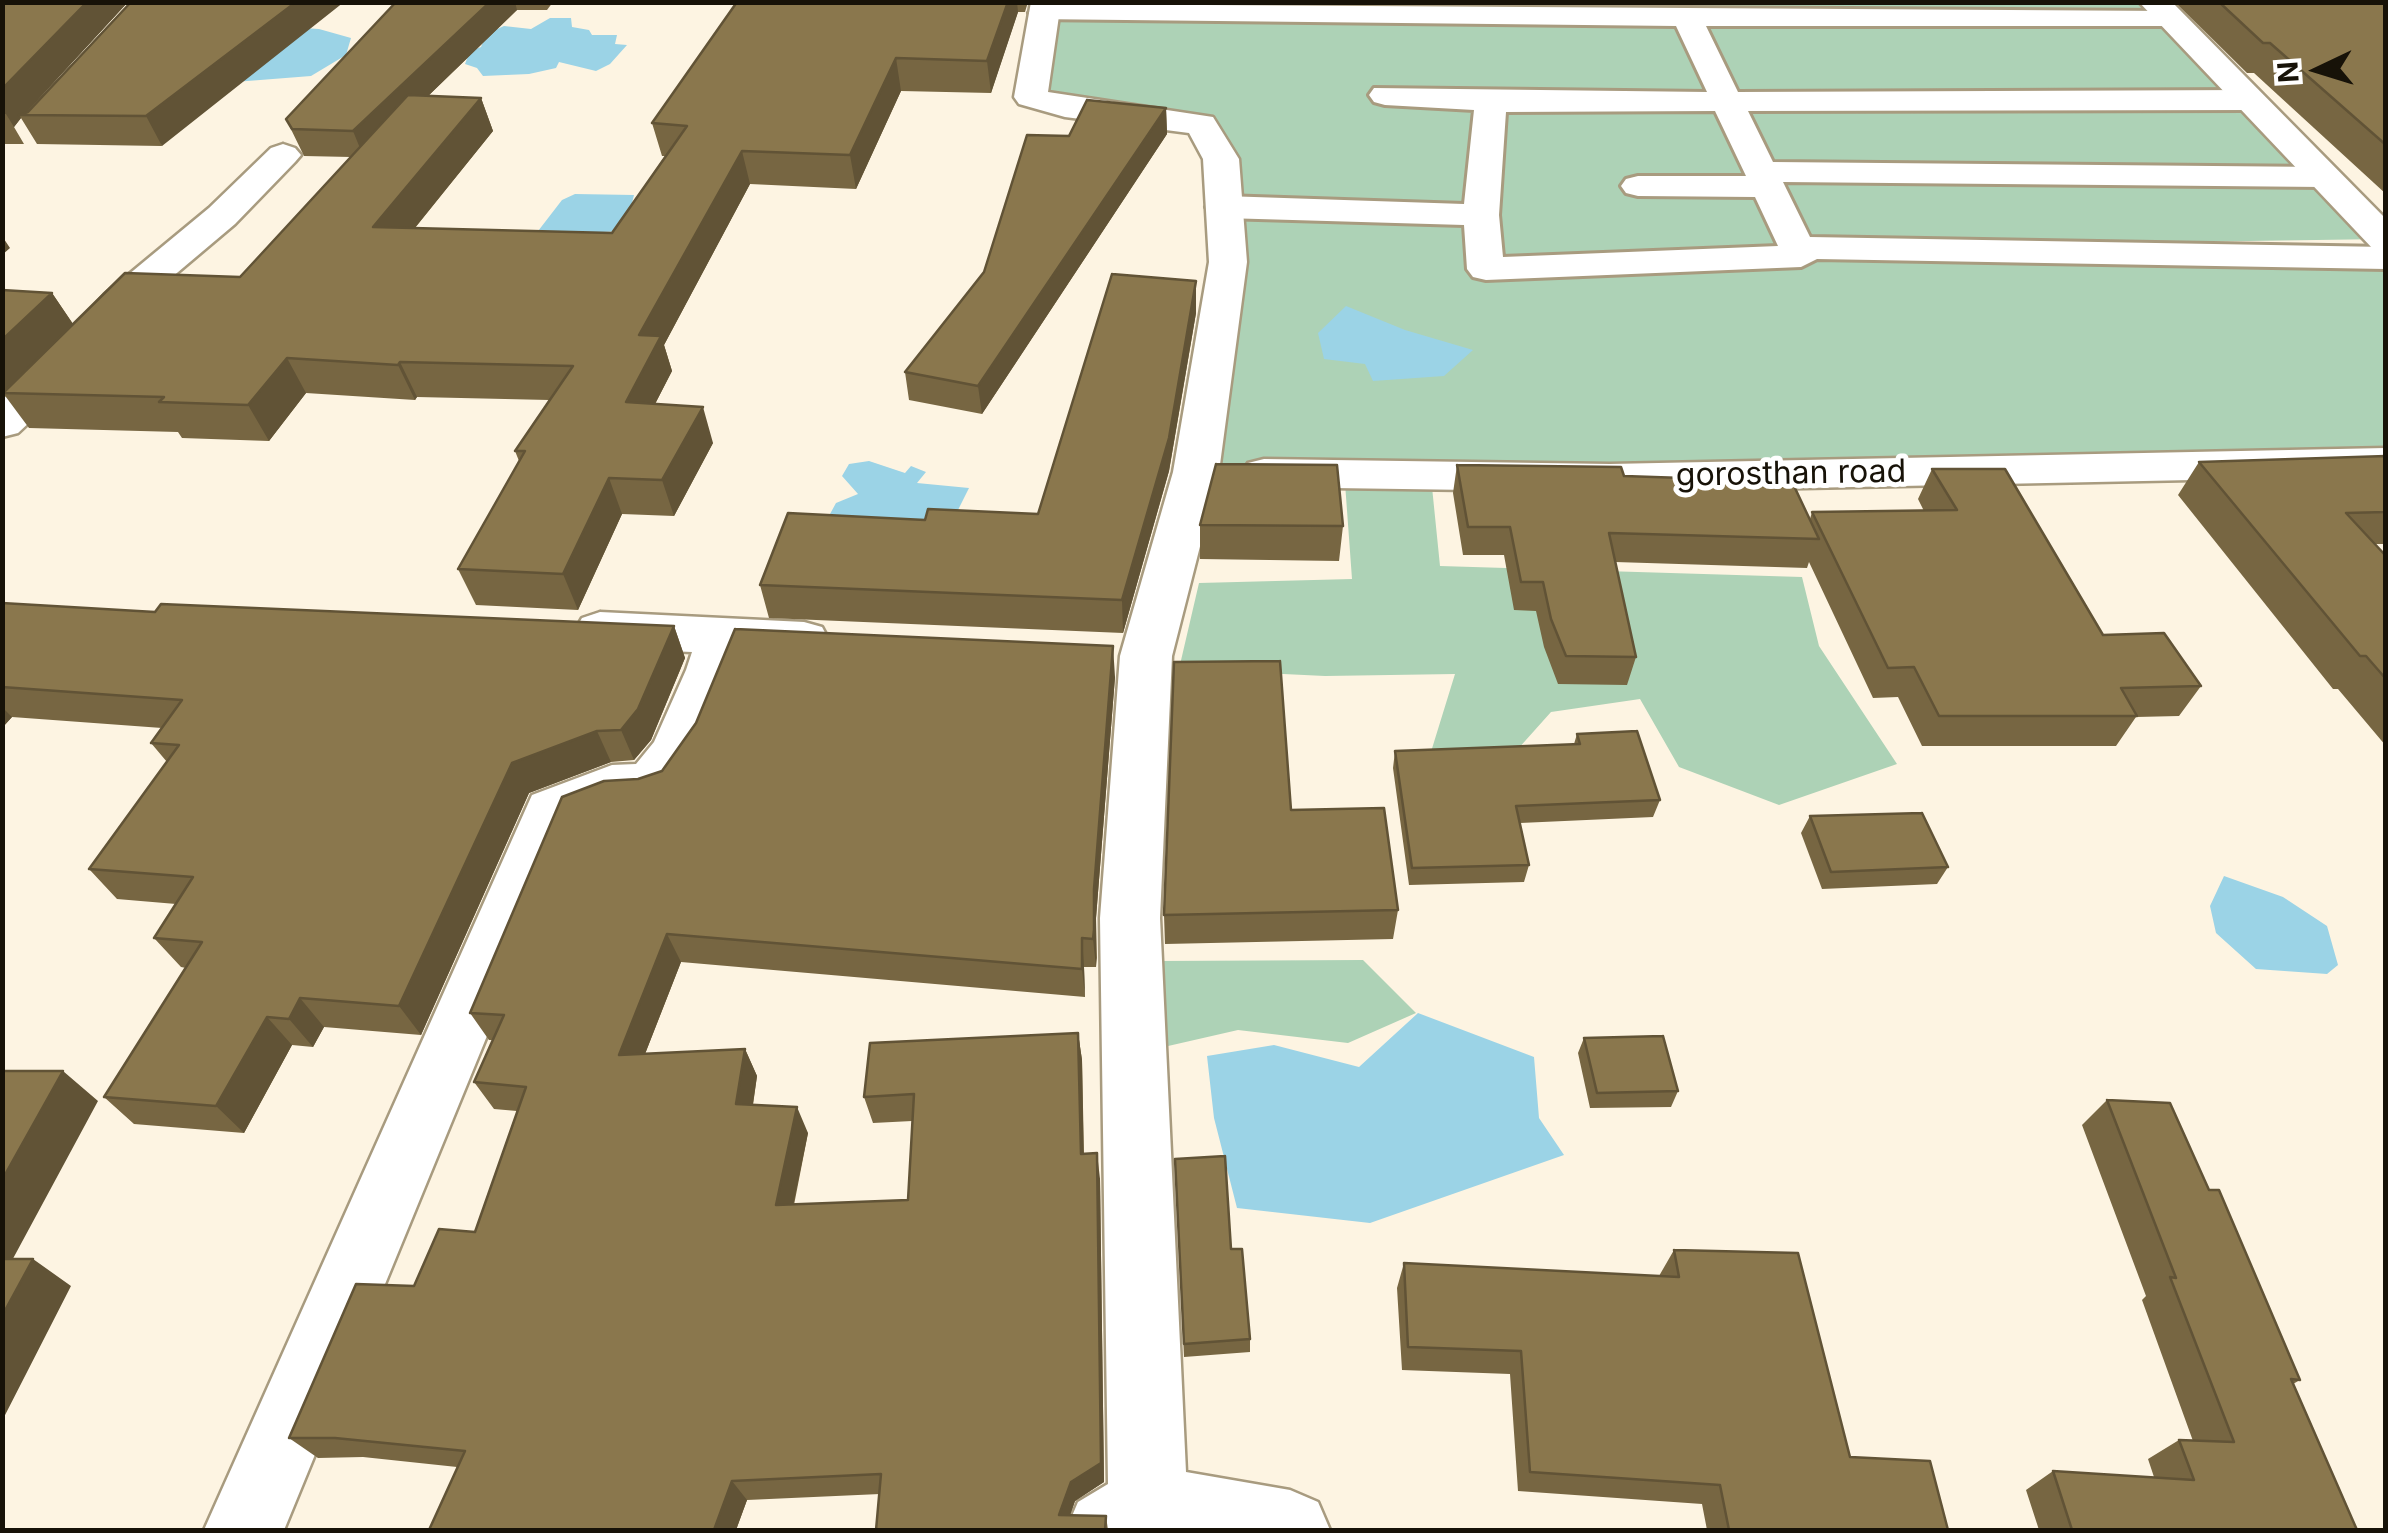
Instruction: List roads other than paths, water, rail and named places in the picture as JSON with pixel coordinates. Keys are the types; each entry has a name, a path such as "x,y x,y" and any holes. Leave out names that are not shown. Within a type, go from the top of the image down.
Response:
{"street":[{"path":"1290,1530 1127,1518 1130,918 1126,656 1196,472 1228,262 1220,159 1201,124 1065,107 1030,98 1045,8 1687,18 2162,12 2385,244"},
{"path":"1491,102 1482,215 1486,269 1801,256 1687,18"},
{"path":"1385,95 1491,102 2249,100"},
{"path":"1704,136 1743,135"},
{"path":"1488,138 1527,138"},
{"path":"2,424 52,377 119,302 222,216 283,155"},
{"path":"1638,186 1764,180 2323,177"},
{"path":"1224,208 1482,215"},
{"path":"1797,248 2385,244"},
{"name":"gorosthan road","path":"1196,472 1610,478 2386,462"},
{"path":"555,628 857,642"},
{"path":"244,1530 412,1146 552,810 612,786 650,784 676,752 712,670 722,636"}],"water":[{"path":"550,18 571,18 572,27 589,30 592,35 617,35 615,44 627,45 610,64 596,71 559,62 556,68 529,74 483,76 477,68 465,64 470,51 481,47 486,34 504,26 531,29"},
{"path":"286,27 319,29 351,38 346,55 311,76 222,83"},
{"path":"575,194 634,195 625,231 535,235 562,200"},
{"path":"1346,306 1405,330 1473,350 1444,376 1373,381 1365,364 1324,359 1318,333"},
{"path":"869,461 905,473 911,466 926,472 917,483 969,488 957,512 922,533 818,536 836,503 858,494 842,476 849,464"},
{"path":"2224,876 2283,897 2327,926 2338,965 2327,974 2256,969 2216,933 2210,906"},
{"path":"1418,1013 1534,1057 1539,1118 1564,1155 1370,1223 1237,1208 1214,1118 1207,1056 1274,1045 1359,1067"}]}
